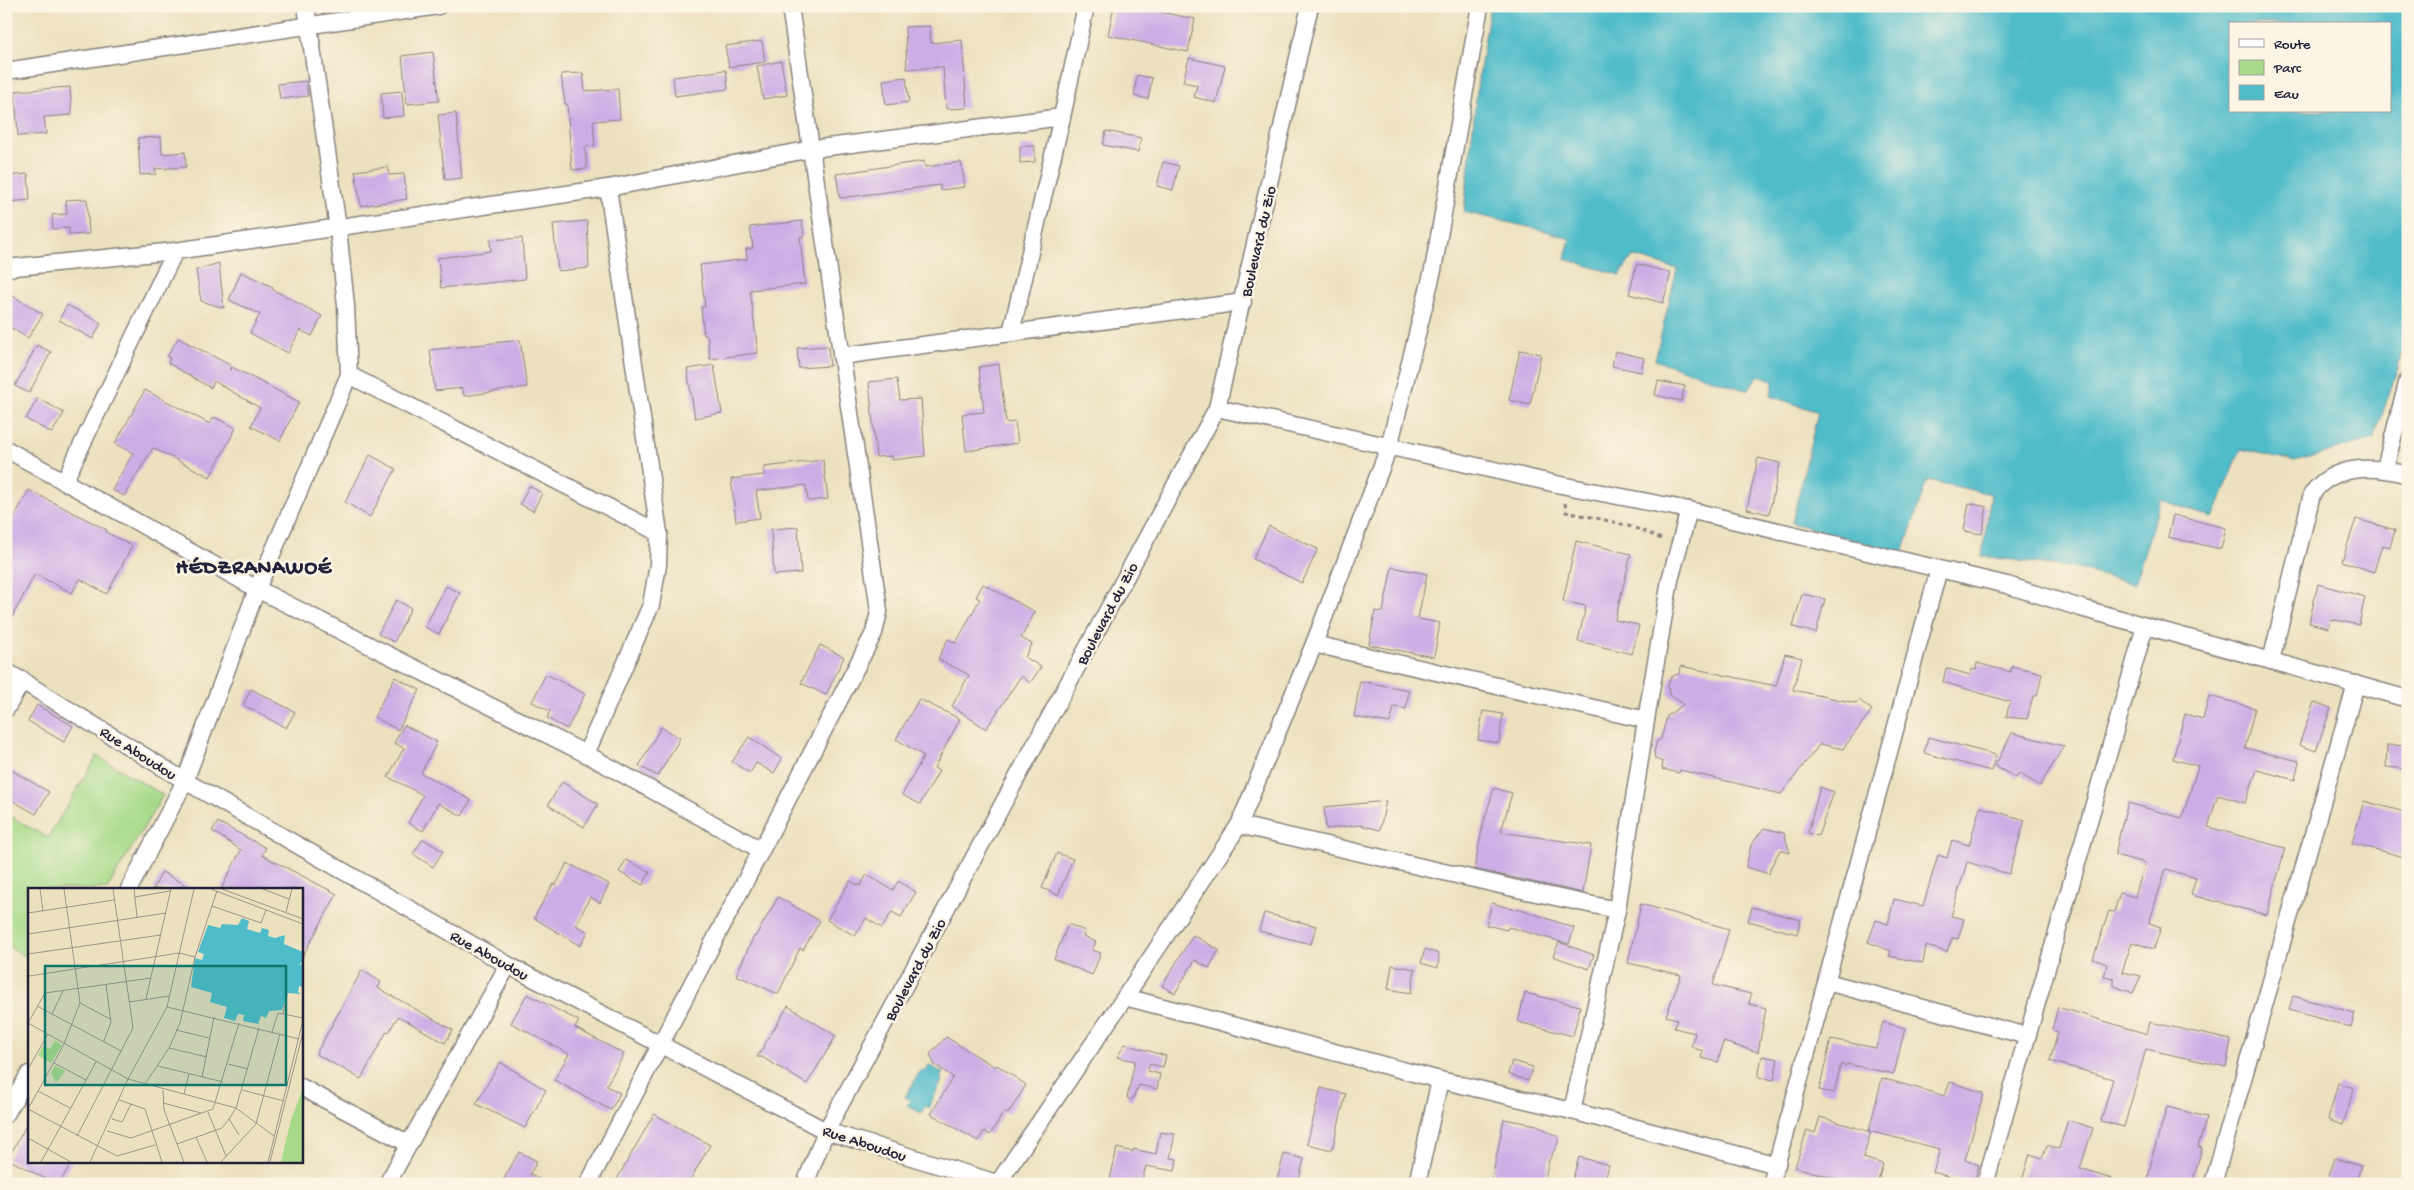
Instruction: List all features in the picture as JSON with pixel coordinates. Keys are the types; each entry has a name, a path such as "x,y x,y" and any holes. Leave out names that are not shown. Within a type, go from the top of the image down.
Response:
{"street":[{"path":"130,888 186,781 257,589 349,376 346,306 338,228 306,6"},
{"path":"6,71 438,6"},
{"path":"588,1184 874,633 878,621 878,596 790,6"},
{"path":"1011,333 1086,6"},
{"name":"Boulevard du Zio","path":"805,1184 826,1131 1217,408 1310,6"},
{"path":"999,1183 1239,825 1314,644 1389,447 1435,261 1480,6"},
{"path":"6,268 175,251 338,228 608,188 812,148 1062,117"},
{"path":"586,754 651,606 658,565 659,532 608,188"},
{"path":"64,482 175,251"},
{"path":"841,356 1243,302"},
{"path":"349,376 659,532"},
{"path":"2385,468 2408,380"},
{"path":"1217,408 1561,485 1689,510 1939,569 2015,588 2408,699"},
{"path":"6,449 257,589 586,754 762,850"},
{"path":"2271,661 2312,494 2319,483 2330,476 2342,472 2385,468 2408,475"},
{"path":"1572,1112 1617,910 1672,566 1689,510"},
{"path":"1771,1184 1939,569"},
{"path":"1985,1184 2145,626"},
{"path":"1314,644 1646,720"},
{"name":"Rue Aboudou","path":"6,670 186,781 508,965 826,1131 999,1183"},
{"path":"6,709 23,680"},
{"path":"2213,1184 2356,684"},
{"path":"1239,825 1617,910"},
{"path":"387,1184 508,965"},
{"path":"1827,982 2027,1036"},
{"path":"1125,997 1777,1166"},
{"path":"6,1114 28,1076"},
{"path":"1417,1184 1440,1080"},
{"path":"302,1088 409,1144"}],"path":[{"path":"1566,512 1616,522 1648,532 1665,541 1672,566"}],"green space":[{"path":"97,756 163,795 108,888 28,888 28,957 6,945 6,814 48,838"}],"water":[{"path":"1490,6 2408,6 2408,330 2374,439 2295,461 2241,449 2213,518 2161,500 2134,584 2075,568 1982,556 1991,494 1927,480 1903,553 1792,523 1818,412 1771,396 1773,380 1757,376 1748,391 1655,360 1677,269 1633,256 1620,275 1565,259 1570,239 1546,231 1464,212 1477,89"},
{"path":"929,1065 943,1073 940,1077 943,1079 928,1108 925,1106 921,1113 907,1105 910,1100 905,1097 921,1070 925,1072"}],"building":[{"path":"1114,6 1161,6 1160,12 1195,19 1188,52 1108,35"},
{"path":"930,26 931,43 962,40 967,108 946,109 943,67 907,69 905,27"},
{"path":"762,41 765,62 729,67 725,46"},
{"path":"433,52 439,101 407,104 402,56"},
{"path":"1189,58 1225,66 1216,103 1194,97 1197,85 1183,82"},
{"path":"781,61 787,95 763,99 757,66"},
{"path":"726,70 728,89 675,96 673,77"},
{"path":"583,73 585,91 618,89 620,119 593,121 595,146 585,147 587,169 572,170 567,104 565,104 561,74"},
{"path":"1137,75 1152,78 1148,99 1134,96"},
{"path":"906,77 909,102 886,105 883,80"},
{"path":"306,81 308,96 280,99 278,84"},
{"path":"70,87 72,115 44,117 46,134 18,136 15,91"},
{"path":"402,91 404,116 383,118 381,93"},
{"path":"456,113 462,178 445,180 438,115"},
{"path":"1106,131 1141,138 1138,152 1103,145"},
{"path":"161,137 162,154 185,152 186,167 155,169 156,174 140,175 138,138"},
{"path":"1020,146 1035,146 1035,162 1020,163"},
{"path":"924,161 925,167 961,162 965,187 940,190 940,185 840,198 836,174"},
{"path":"1163,162 1179,166 1173,190 1157,186"},
{"path":"388,167 389,175 404,174 407,199 361,206 355,171"},
{"path":"28,174 30,200 8,202 6,176"},
{"path":"87,199 89,234 69,235 69,228 53,229 52,215 67,214 66,200"},
{"path":"587,221 589,268 558,271 553,224"},
{"path":"802,221 804,236 800,237 805,284 750,290 758,353 710,359 707,335 704,335 701,307 705,307 700,265 747,259 746,249 753,248 750,227"},
{"path":"522,238 525,279 441,288 438,258 491,251 490,240"},
{"path":"219,263 224,308 201,301 196,270"},
{"path":"1637,264 1671,273 1663,303 1629,294"},
{"path":"241,272 273,287 272,289 322,316 312,336 300,330 288,353 250,333 260,314 229,300"},
{"path":"6,292 43,314 28,338 6,325"},
{"path":"67,305 101,323 93,339 59,320"},
{"path":"178,338 230,365 230,370 232,367 299,402 280,441 251,426 260,408 214,381 211,388 168,363 170,358 167,357"},
{"path":"520,340 527,387 464,396 463,388 435,391 430,350"},
{"path":"37,345 51,352 29,393 15,386"},
{"path":"828,346 830,366 799,368 797,348"},
{"path":"1520,350 1541,354 1530,405 1509,400"},
{"path":"1615,351 1644,358 1641,372 1612,366"},
{"path":"999,364 1006,423 1015,422 1018,443 966,451 962,414 984,412 979,367"},
{"path":"714,365 722,413 695,418 687,369"},
{"path":"897,379 900,400 921,399 925,456 892,460 891,456 876,457 869,382"},
{"path":"1658,381 1685,386 1681,401 1655,395"},
{"path":"145,390 210,424 214,417 236,428 210,477 153,448 124,496 112,490 133,453 115,444"},
{"path":"38,398 64,413 52,433 26,419"},
{"path":"370,455 396,469 370,517 345,502"},
{"path":"1758,458 1780,463 1769,514 1747,509"},
{"path":"823,460 828,499 808,501 806,485 756,491 760,518 736,521 731,479 764,475 764,467"},
{"path":"529,486 542,493 533,511 520,504"},
{"path":"29,490 107,530 106,532 132,546 107,594 80,579 72,593 35,574 6,628 6,532"},
{"path":"1969,503 1987,507 1982,534 1964,531"},
{"path":"2173,515 2226,528 2221,549 2168,537"},
{"path":"2356,519 2395,530 2390,547 2382,545 2374,572 2342,561"},
{"path":"1269,526 1318,549 1302,583 1253,559"},
{"path":"798,527 801,573 774,575 771,529"},
{"path":"1576,541 1631,554 1615,620 1639,625 1632,654 1578,641 1586,606 1563,601"},
{"path":"1392,567 1427,574 1418,619 1440,623 1434,657 1369,645 1375,611 1383,612"},
{"path":"983,584 1035,612 1021,638 1032,644 1025,657 1041,667 1030,683 1021,676 986,729 952,706 969,675 938,659 948,639 956,643 980,599 976,597"},
{"path":"2318,584 2365,597 2359,625 2331,619 2329,628 2309,623"},
{"path":"446,586 460,593 439,634 425,627"},
{"path":"1802,594 1825,599 1816,633 1793,627"},
{"path":"396,600 411,608 394,642 378,634"},
{"path":"820,645 844,657 826,695 801,683"},
{"path":"1785,654 1802,658 1793,690 1856,703 1859,700 1872,710 1843,749 1820,744 1781,794 1680,770 1679,773 1662,769 1663,762 1655,759 1654,752 1657,741 1661,739 1667,716 1684,704 1669,695 1668,686 1671,677 1680,673 1681,666 1776,686"},
{"path":"1977,663 2010,672 2012,666 2042,673 2037,696 2033,696 2027,719 2006,717 2010,702 1943,682 1946,668 1970,675 1972,669 1976,670"},
{"path":"546,674 585,694 567,729 547,718 550,711 532,702"},
{"path":"395,677 420,690 398,730 374,717"},
{"path":"1360,681 1409,690 1406,709 1394,707 1390,723 1354,717"},
{"path":"251,689 295,712 286,728 243,705"},
{"path":"2209,696 2255,708 2245,748 2299,761 2295,780 2257,770 2245,803 2218,795 2208,827 2285,848 2267,915 2191,895 2196,878 2166,869 2149,923 2161,927 2154,949 2132,942 2122,972 2141,976 2133,993 2114,986 2114,979 2104,977 2107,964 2093,959 2109,911 2114,912 2120,893 2135,897 2145,863 2115,855 2121,828 2128,803 2182,818 2198,766 2173,759 2185,714 2203,719"},
{"path":"919,699 960,719 934,768 939,771 920,804 902,795 924,756 896,739"},
{"path":"2314,702 2331,708 2316,751 2299,745"},
{"path":"37,705 73,726 64,742 28,721"},
{"path":"1483,711 1503,714 1499,743 1478,740"},
{"path":"404,725 437,742 421,773 471,800 462,816 438,803 423,831 408,823 423,795 388,777 404,748 394,743"},
{"path":"661,727 680,738 658,776 639,766"},
{"path":"2012,733 2064,746 2040,786 2019,773 2016,778 1995,766"},
{"path":"749,737 782,759 774,773 756,763 750,773 732,762"},
{"path":"1928,737 1996,755 1991,771 1924,753"},
{"path":"2387,745 2408,746 2408,769 2386,767"},
{"path":"6,767 49,792 36,814 6,797"},
{"path":"562,782 598,804 584,827 548,805"},
{"path":"1820,787 1834,792 1818,836 1808,833"},
{"path":"1494,788 1512,793 1501,832 1591,845 1583,893 1474,869 1483,825"},
{"path":"1386,801 1380,830 1360,825 1326,829 1324,807"},
{"path":"2364,801 2408,813 2408,858 2352,843"},
{"path":"1980,807 2025,820 2009,874 1967,862 1951,916 1964,919 1958,939 1952,938 1947,952 1926,946 1923,963 1889,956 1891,951 1868,942 1876,920 1888,924 1894,899 1923,906 1938,855 1947,858 1952,840 1969,845"},
{"path":"218,822 266,848 262,855 337,894 302,957 302,888 222,888 241,850 212,831"},
{"path":"1764,828 1784,833 1790,853 1780,850 1769,874 1746,867 1751,845"},
{"path":"423,839 443,851 433,867 413,854"},
{"path":"1057,853 1073,859 1058,895 1042,888"},
{"path":"626,860 650,872 643,885 619,872"},
{"path":"567,863 609,884 600,903 590,897 576,925 588,932 580,946 534,918 553,884 556,885"},
{"path":"162,872 191,888 154,888"},
{"path":"867,875 893,890 898,881 916,892 901,917 892,912 882,928 866,918 855,936 827,920 850,881 860,886"},
{"path":"778,897 820,921 803,950 800,948 778,994 736,975 754,936"},
{"path":"1492,903 1517,910 1518,908 1574,928 1569,944 1508,927 1507,930 1486,925"},
{"path":"1641,904 1729,929 1713,985 1751,994 1749,1004 1766,1008 1758,1052 1723,1042 1718,1062 1701,1058 1703,1051 1691,1047 1695,1033 1674,1028 1677,1019 1666,1016 1681,975 1628,963"},
{"path":"1752,907 1801,920 1797,934 1748,921"},
{"path":"1264,913 1316,926 1311,944 1259,931"},
{"path":"1068,924 1085,931 1083,936 1096,942 1092,950 1101,953 1092,975 1054,959"},
{"path":"1193,935 1219,950 1209,968 1195,960 1175,993 1162,986"},
{"path":"1559,942 1594,955 1589,969 1553,956"},
{"path":"1425,949 1439,954 1438,968 1421,963"},
{"path":"1392,965 1415,969 1411,993 1388,989"},
{"path":"362,970 381,982 378,988 453,1030 445,1043 398,1016 389,1032 387,1031 361,1079 316,1054"},
{"path":"1525,993 1580,1006 1573,1036 1518,1022"},
{"path":"527,994 579,1021 575,1028 624,1054 606,1086 620,1093 611,1110 554,1080 569,1054 511,1023"},
{"path":"2293,996 2355,1013 2351,1027 2289,1010"},
{"path":"788,1006 836,1036 807,1084 762,1057 757,1057"},
{"path":"2058,1007 2147,1034 2150,1022 2231,1040 2226,1067 2146,1049 2124,1127 2101,1121 2113,1079 2050,1061 2058,1032 2052,1030"},
{"path":"1883,1022 1905,1028 1894,1074 1841,1064 1834,1093 1819,1090 1831,1039 1876,1048"},
{"path":"946,1037 995,1067 997,1065 1026,1085 1008,1114 1004,1112 990,1135 984,1131 978,1141 931,1114 953,1077 934,1064 930,1054"},
{"path":"1125,1044 1166,1056 1163,1067 1150,1064 1147,1071 1160,1074 1157,1089 1139,1085 1132,1100 1127,1098 1135,1061 1117,1057"},
{"path":"1762,1056 1778,1059 1774,1080 1758,1077"},
{"path":"1512,1061 1533,1067 1528,1081 1508,1074"},
{"path":"500,1062 546,1090 525,1128 476,1104"},
{"path":"1882,1078 1945,1096 1950,1082 1984,1093 1965,1160 1979,1165 1973,1184 1933,1172 1940,1149 1869,1131"},
{"path":"2338,1083 2354,1088 2343,1125 2328,1120"},
{"path":"1321,1088 1346,1094 1332,1150 1307,1144"},
{"path":"2167,1107 2207,1117 2198,1147 2202,1148 2192,1184 2147,1184 2153,1154"},
{"path":"654,1114 710,1145 688,1184 625,1184 617,1179"},
{"path":"1820,1117 1871,1132 1863,1158 1883,1164 1877,1184 1855,1184 1795,1167 1807,1130 1815,1133"},
{"path":"1504,1119 1537,1125 1558,1137 1558,1143 1549,1160 1544,1184 1491,1184"},
{"path":"2068,1120 2093,1128 2080,1169 2115,1180 2115,1184 2021,1184 2030,1154 2042,1158 2047,1145 2059,1149"},
{"path":"28,1122 28,1162 71,1162 59,1184 55,1184 8,1159"},
{"path":"1160,1132 1175,1134 1170,1158 1177,1159 1175,1171 1146,1166 1141,1184 1125,1184 1110,1180 1117,1148 1133,1152 1133,1149 1156,1154"},
{"path":"519,1152 537,1161 530,1174 548,1184 501,1184"},
{"path":"1284,1154 1304,1159 1298,1184 1276,1184"},
{"path":"1579,1157 1609,1165 1604,1184 1579,1184 1580,1180 1573,1178"},
{"path":"2335,1158 2361,1166 2355,1184 2326,1184"}],"district":[{"name":"HÉDZRANAWOÉ","path":"254,566"}]}
